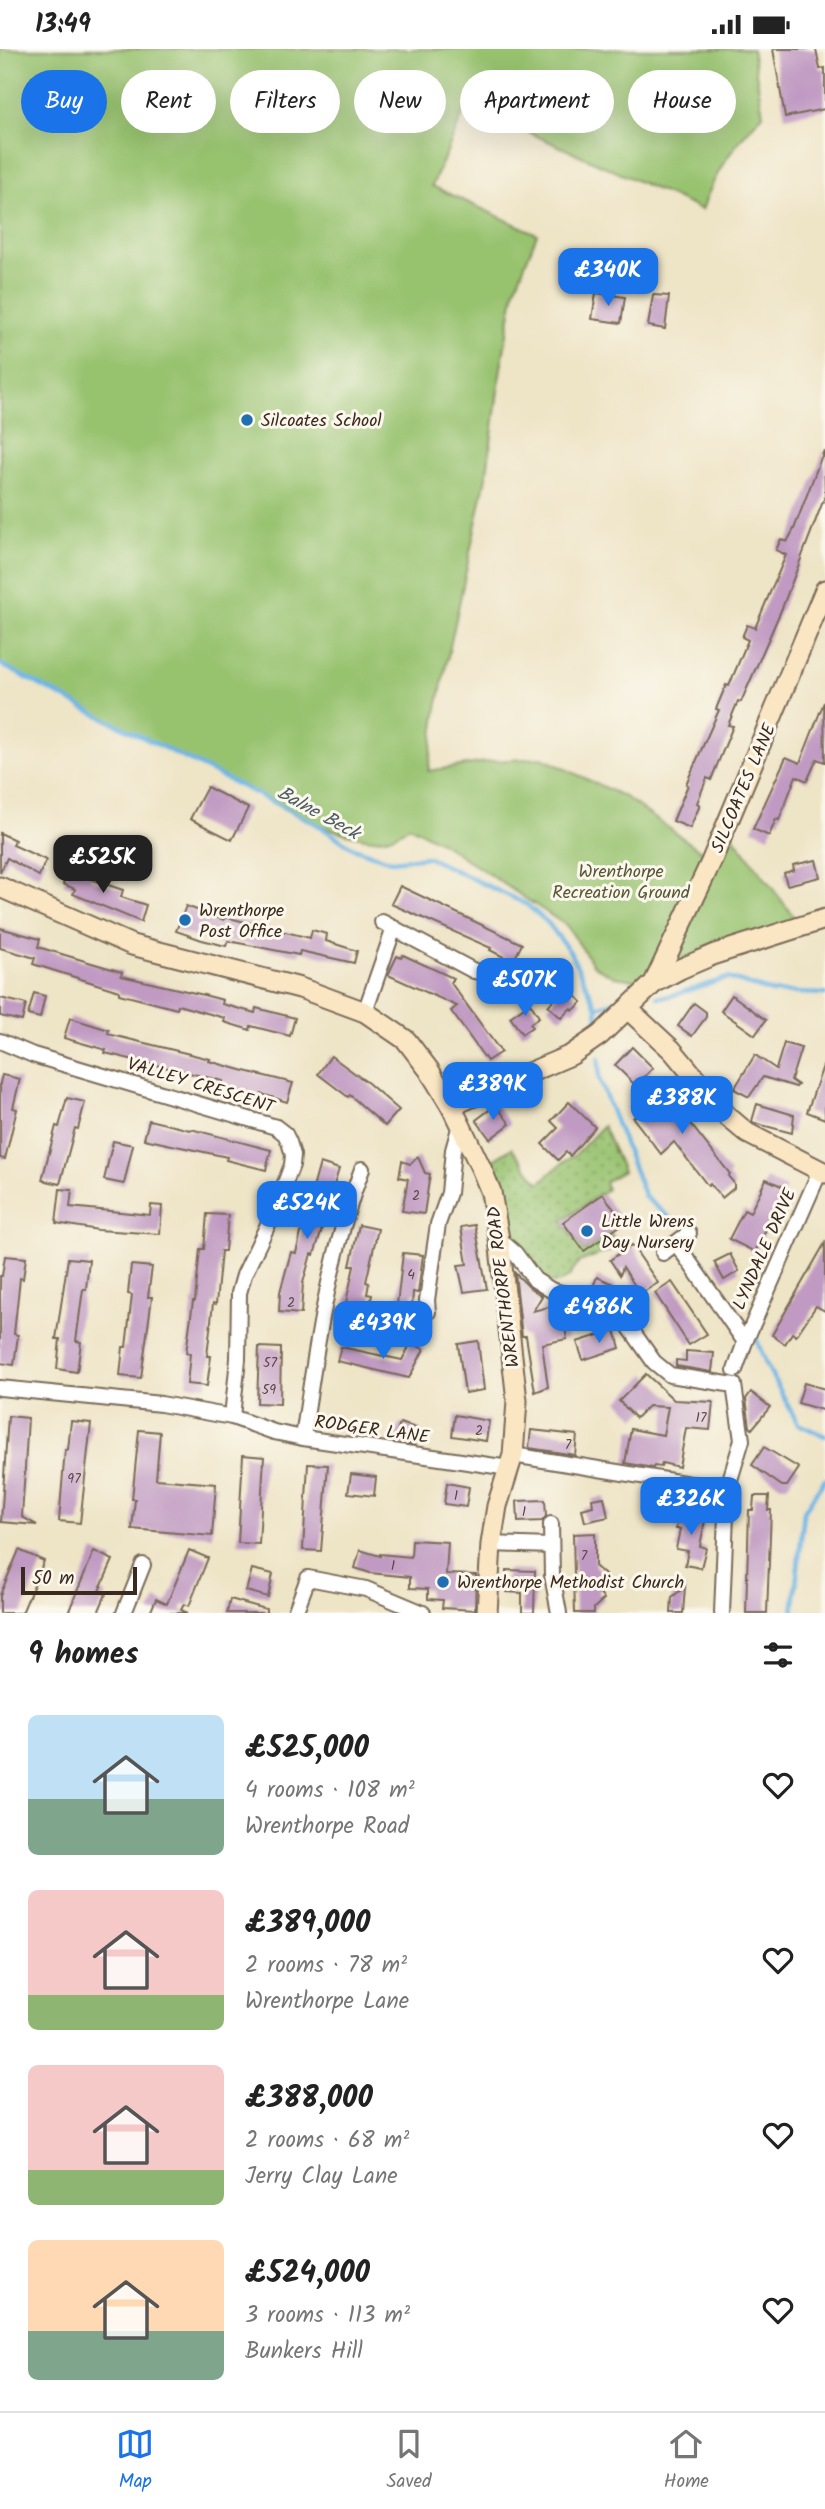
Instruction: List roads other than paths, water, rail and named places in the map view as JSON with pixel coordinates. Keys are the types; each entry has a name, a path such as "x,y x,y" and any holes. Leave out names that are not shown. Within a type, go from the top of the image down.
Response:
{"street":[{"name":"SILCOATES LANE","path":"654,983 731,815 825,590"},
{"name":"WRENTHORPE ROAD","path":"0,887 132,945 300,988 365,1012 406,1040 429,1070 451,1106 491,1192 499,1239 516,1401 511,1461 497,1506 491,1544 487,1613"},
{"path":"451,1106 571,1055 629,1010 654,983 715,954 825,919"},
{"path":"365,1012 388,925 470,976 499,970"},
{"path":"629,1010 672,1051 736,1124 747,1133 822,1172"},
{"name":"VALLEY CRESCENT","path":"0,1041 42,1058 258,1121 276,1127 285,1134 293,1155 292,1165 273,1214 244,1275 239,1293 238,1359 232,1417"},
{"path":"428,1313 427,1300 438,1224 449,1193 453,1150 460,1125"},
{"path":"303,1438 319,1325 344,1215 362,1169"},
{"name":"LYNDALE DRIVE","path":"735,1370 745,1342 822,1172"},
{"path":"663,1252 689,1233"},
{"path":"499,1239 515,1253 535,1280 551,1290 601,1304 621,1315 654,1362 670,1375 734,1385 741,1440 727,1490 722,1613"},
{"name":"LYNDALE DRIVE","path":"676,1243 745,1342"},
{"path":"0,1388 161,1404 232,1417"},
{"name":"RODGER LANE","path":"232,1417 274,1432 303,1438 511,1461 727,1490"},
{"path":"551,1524 552,1574 559,1613"},
{"path":"491,1544 551,1546"},
{"path":"124,1613 143,1565"},
{"path":"295,1613 308,1578 366,1589 423,1613"}],"waterway":[{"name":"Balne Beck","path":"0,664 315,823 353,848 391,861 427,857 526,904 548,923 570,952 597,1007 598,1023"},
{"name":"Balne Beck","path":"658,997 670,996 728,978 772,992 825,994"},
{"name":"Balne Beck","path":"597,1007 627,998"},
{"path":"599,1059 599,1079 645,1197 676,1223"},
{"path":"694,1250 731,1303"},
{"path":"756,1338 767,1366 798,1424 825,1436"},
{"path":"793,1613 804,1511 825,1479"}],"place":[{"name":"Silcoates School","path":"247,420"},
{"name":"Wrenthorpe Post Office","path":"185,920"},
{"name":"Little Wrens Day Nursery","path":"587,1231"},
{"name":"Wrenthorpe Methodist Church","path":"443,1582"}],"park label":[{"name":"Wrenthorpe Recreation Ground","path":"621,882"}]}
